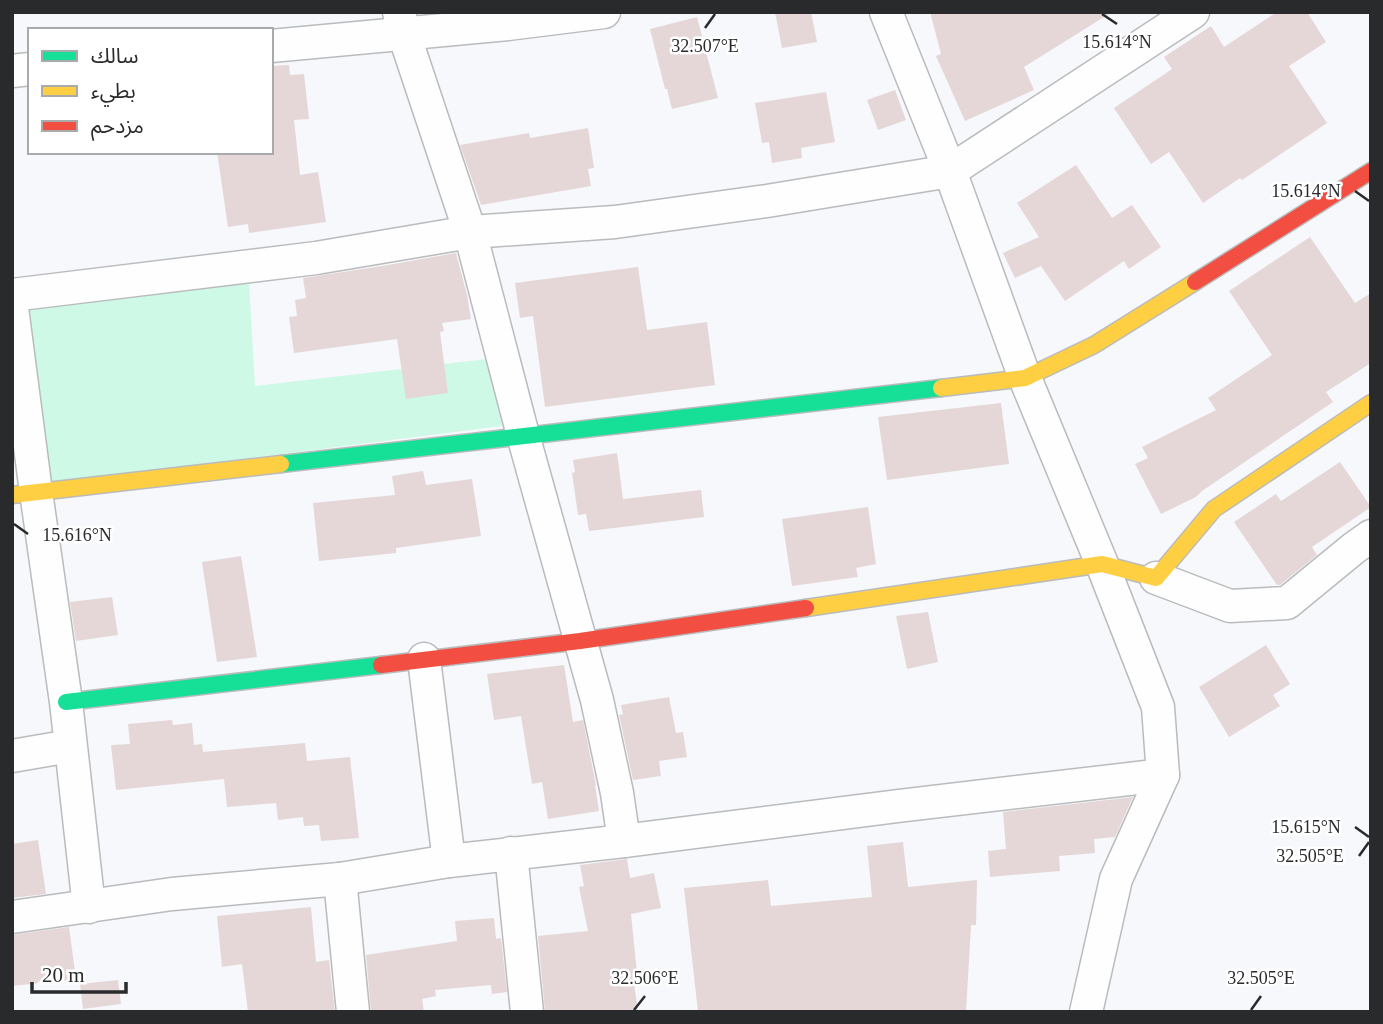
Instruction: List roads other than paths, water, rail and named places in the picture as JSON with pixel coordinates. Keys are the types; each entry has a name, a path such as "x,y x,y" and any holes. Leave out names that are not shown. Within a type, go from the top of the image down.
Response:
{"street":[{"path":"273,46 402,23 508,24 604,12"},
{"path":"886,12 950,171 1025,378 1158,707 1163,775 1116,879 1086,1012"},
{"path":"12,295 316,258 470,232 615,222 767,201 950,171 1194,12"},
{"path":"402,23 470,232 597,700 617,793 624,841"},
{"path":"24,494 1025,378 1094,345 1371,171"},
{"path":"12,308 24,494 66,702 89,907"},
{"path":"1156,578 1214,509 1371,403"},
{"path":"66,702 580,641 1102,564 1156,578 1230,606 1287,603 1371,536"},
{"path":"425,659 449,861"},
{"path":"12,756 70,746"},
{"path":"12,917 172,894 340,879 511,853 1163,775"},
{"path":"511,853 527,1012"},
{"path":"340,879 354,1012"}]}
